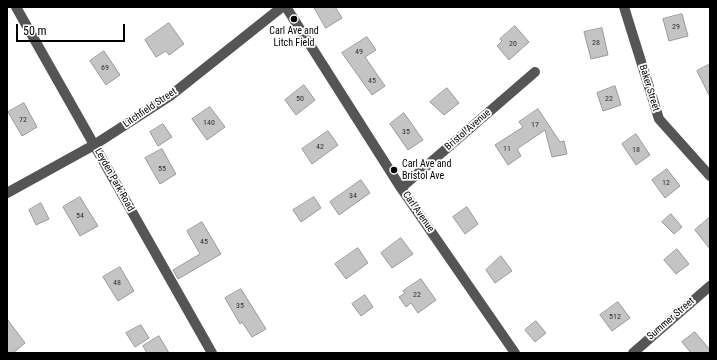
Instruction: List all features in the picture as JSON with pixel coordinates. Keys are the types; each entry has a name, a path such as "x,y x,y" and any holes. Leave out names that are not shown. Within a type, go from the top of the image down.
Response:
{"street":[{"name":"Leyden Park Road","path":"16,7 212,353"},
{"name":"Litchfield Street","path":"7,193 94,145 170,96 282,7"},
{"name":"Carl Avenue","path":"286,7 401,188 515,353"},
{"name":"Baker Street","path":"624,7 659,119 710,176"},
{"name":"Bristol Avenue","path":"401,188 534,72"},
{"name":"Summer Street","path":"633,353 710,286"}],"building":[{"path":"314,7 335,7 342,18 326,28"},
{"path":"682,14 688,36 669,41 663,19"},
{"path":"169,23 184,44 169,55 166,51 156,57 145,40"},
{"path":"515,26 529,42 509,60 497,46 502,41 500,39"},
{"path":"602,28 608,55 591,59 584,32"},
{"path":"367,37 376,50 365,57 385,86 372,95 342,53"},
{"path":"104,51 120,75 106,85 90,61"},
{"path":"710,64 710,97 697,71"},
{"path":"304,85 315,100 296,115 285,100"},
{"path":"615,86 621,105 603,111 597,93"},
{"path":"447,88 459,103 444,115 430,102"},
{"path":"24,103 37,127 22,136 8,112"},
{"path":"210,107 225,127 207,140 192,119"},
{"path":"538,109 560,142 564,141 567,154 552,157 545,130 517,149 521,156 508,165 495,145 523,127 519,122"},
{"path":"404,113 423,140 408,150 390,124"},
{"path":"163,124 172,137 158,146 150,132"},
{"path":"328,131 338,145 312,164 302,149"},
{"path":"636,134 650,155 636,165 622,144"},
{"path":"162,149 176,174 160,184 145,158"},
{"path":"667,169 680,186 665,198 652,180"},
{"path":"361,180 370,193 339,215 330,202"},
{"path":"80,197 98,226 80,236 63,207"},
{"path":"314,197 321,208 301,222 293,210"},
{"path":"41,203 49,219 36,225 29,210"},
{"path":"467,207 478,224 465,234 453,217"},
{"path":"671,214 682,227 674,234 662,222"},
{"path":"710,217 710,249 695,230"},
{"path":"202,222 221,254 178,279 173,270 200,254 187,231"},
{"path":"401,238 413,254 392,268 381,253"},
{"path":"358,248 368,263 346,279 335,264"},
{"path":"677,249 689,264 676,274 664,260"},
{"path":"501,256 512,271 495,283 486,270"},
{"path":"120,267 134,291 118,301 103,277"},
{"path":"421,279 436,300 418,313 411,303 406,307 399,297 405,293 403,291"},
{"path":"241,289 266,329 252,337 242,322 240,324 225,298"},
{"path":"365,295 373,307 361,316 352,304"},
{"path":"618,302 630,318 612,331 600,315"},
{"path":"7,319 25,343 13,353 7,353"},
{"path":"536,321 546,333 535,342 525,330"},
{"path":"141,325 149,338 135,347 126,333"},
{"path":"695,332 710,350 710,353 691,353 682,342"},
{"path":"159,336 169,353 147,353 143,346"}],"place":[{"name":"Carl Ave and Litch Field","path":"294,19"},
{"name":"Carl Ave and Bristol Ave","path":"394,170"}]}
